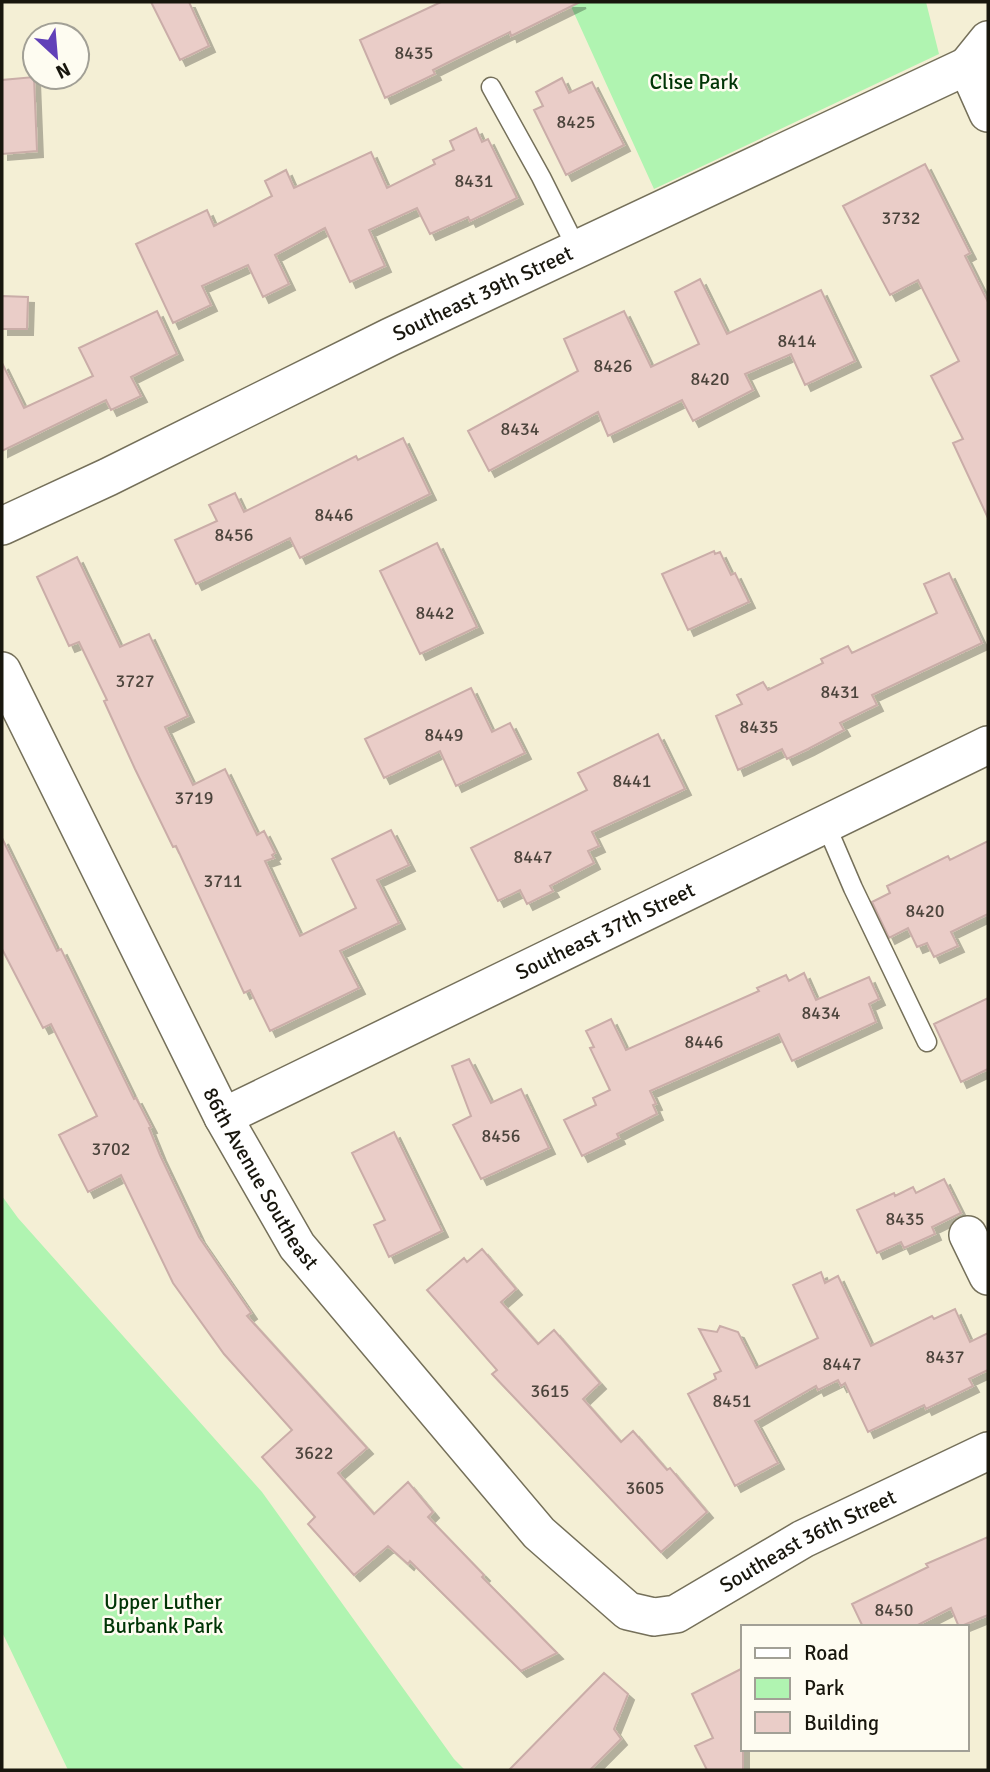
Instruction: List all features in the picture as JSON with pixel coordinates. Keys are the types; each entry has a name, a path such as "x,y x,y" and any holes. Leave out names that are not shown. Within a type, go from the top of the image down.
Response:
{"street":[{"path":"978,53 988,113"},
{"name":"Southeast 39th Street","path":"2,526 978,53"},
{"name":"86th Avenue Southeast","path":"2,671 223,1117 297,1246 539,1533 628,1611"},
{"name":"Southeast 37th Street","path":"223,1117 988,745"},
{"path":"968,1236 988,1276"},
{"name":"Southeast 36th Street","path":"628,1611 654,1617 676,1614 803,1539 988,1451"}],"lane":[{"path":"491,87 577,249"},
{"path":"826,825 853,888 928,1042"}],"green space":[{"name":"Clise Park","path":"569,2 926,2 939,54 654,189"},
{"name":"Upper Luther Burbank Park","path":"2,1196 18,1218 262,1492 454,1759 465,1770 68,1770 2,1632"}],"building":[{"path":"151,2 189,2 209,46 180,60"},
{"path":"441,2 580,2 511,36 510,32 457,58 433,70 435,74 385,98 360,40"},
{"path":"21,78 21,91 35,91 37,151 2,154 2,80"},
{"path":"562,78 569,93 592,82 624,145 566,175 534,110 543,106 536,92"},
{"path":"476,128 482,142 488,139 517,198 470,221 468,217 430,234 417,208 369,230 385,266 350,282 325,228 275,255 289,284 263,297 248,265 202,286 211,305 173,323 136,244 207,210 214,226 272,196 265,181 286,170 294,188 371,152 387,188 435,164 433,160 454,150 450,141"},
{"path":"925,164 970,253 965,256 988,302 988,518 953,443 963,439 931,376 959,361 918,280 890,295 843,206"},
{"path":"700,279 727,334 821,290 855,361 805,385 791,354 745,374 753,390 693,421 682,400 608,436 598,412 489,471 468,431 578,371 564,339 624,311 651,367 699,344 675,292"},
{"path":"2,296 28,297 27,329 2,329"},
{"path":"157,311 177,354 131,377 141,396 111,410 106,400 2,451 2,363 24,408 93,376 79,348"},
{"path":"403,438 430,494 300,558 290,538 196,584 175,540 217,521 209,505 235,493 244,512 356,456 358,460"},
{"path":"437,543 477,627 420,654 380,571"},
{"path":"714,551 715,554 720,552 731,575 735,573 749,602 688,630 662,574"},
{"path":"77,557 120,647 149,634 188,716 165,727 193,785 225,769 257,835 264,831 275,853 272,855 274,858 265,861 300,936 356,908 332,859 391,830 409,865 377,880 399,923 340,951 359,988 270,1031 250,990 244,993 176,846 173,847 135,769 104,701 107,700 79,642 69,646 37,577"},
{"path":"949,573 982,643 872,695 877,705 840,723 844,730 808,749 787,759 782,749 738,770 716,716 742,704 737,695 763,682 768,690 823,663 821,659 848,646 852,653 937,613 924,584"},
{"path":"471,688 492,732 510,723 525,753 456,786 440,751 384,778 365,739"},
{"path":"658,734 685,789 592,832 599,846 588,851 594,863 550,886 553,891 527,904 520,890 498,901 471,848 587,790 578,773"},
{"path":"2,838 57,951 61,949 134,1099 136,1098 151,1127 149,1128 160,1155 199,1237 251,1313 247,1316 367,1448 338,1473 374,1514 408,1482 433,1512 428,1517 484,1575 482,1577 557,1653 521,1671 410,1561 408,1564 388,1546 354,1575 308,1524 315,1517 262,1457 292,1430 224,1354 173,1283 121,1175 88,1192 59,1135 97,1116 51,1024 43,1028 2,949"},
{"path":"988,841 988,914 951,932 958,946 934,957 927,943 917,947 908,928 889,938 872,902 890,893 887,886 948,856 950,860"},
{"path":"804,973 816,1000 869,977 879,999 869,1004 876,1022 792,1061 779,1034 650,1091 657,1114 617,1134 619,1138 582,1156 564,1120 596,1105 593,1098 610,1090 590,1048 594,1047 586,1031 611,1019 626,1050 759,991 757,988 786,975 789,981"},
{"path":"988,998 988,1069 961,1082 934,1024"},
{"path":"469,1059 491,1103 521,1089 549,1148 481,1179 453,1125 471,1116 452,1066"},
{"path":"394,1132 442,1231 389,1257 374,1225 385,1220 352,1153"},
{"path":"944,1179 961,1213 932,1227 935,1234 904,1248 901,1242 877,1253 857,1210 913,1187 916,1193"},
{"path":"482,1249 516,1289 501,1302 538,1344 554,1330 600,1383 583,1399 621,1442 633,1431 667,1470 670,1468 707,1512 661,1552 492,1374 497,1370 427,1290 464,1258 467,1262"},
{"path":"821,1272 825,1283 838,1276 871,1346 932,1316 934,1319 955,1309 970,1342 988,1333 988,1370 969,1379 973,1386 926,1409 924,1405 868,1432 845,1383 841,1386 838,1380 818,1390 816,1386 755,1421 778,1463 735,1486 688,1394 716,1379 714,1374 721,1371 699,1329 717,1332 720,1326 738,1332 756,1368 818,1338 793,1285"},
{"path":"988,1537 988,1615 958,1625 951,1608 918,1625 862,1625 852,1604 928,1567 926,1564"},
{"path":"741,1669 743,1770 707,1770 695,1746 713,1738 692,1694"},
{"path":"604,1673 628,1694 614,1729 621,1739 590,1770 509,1770"}]}
